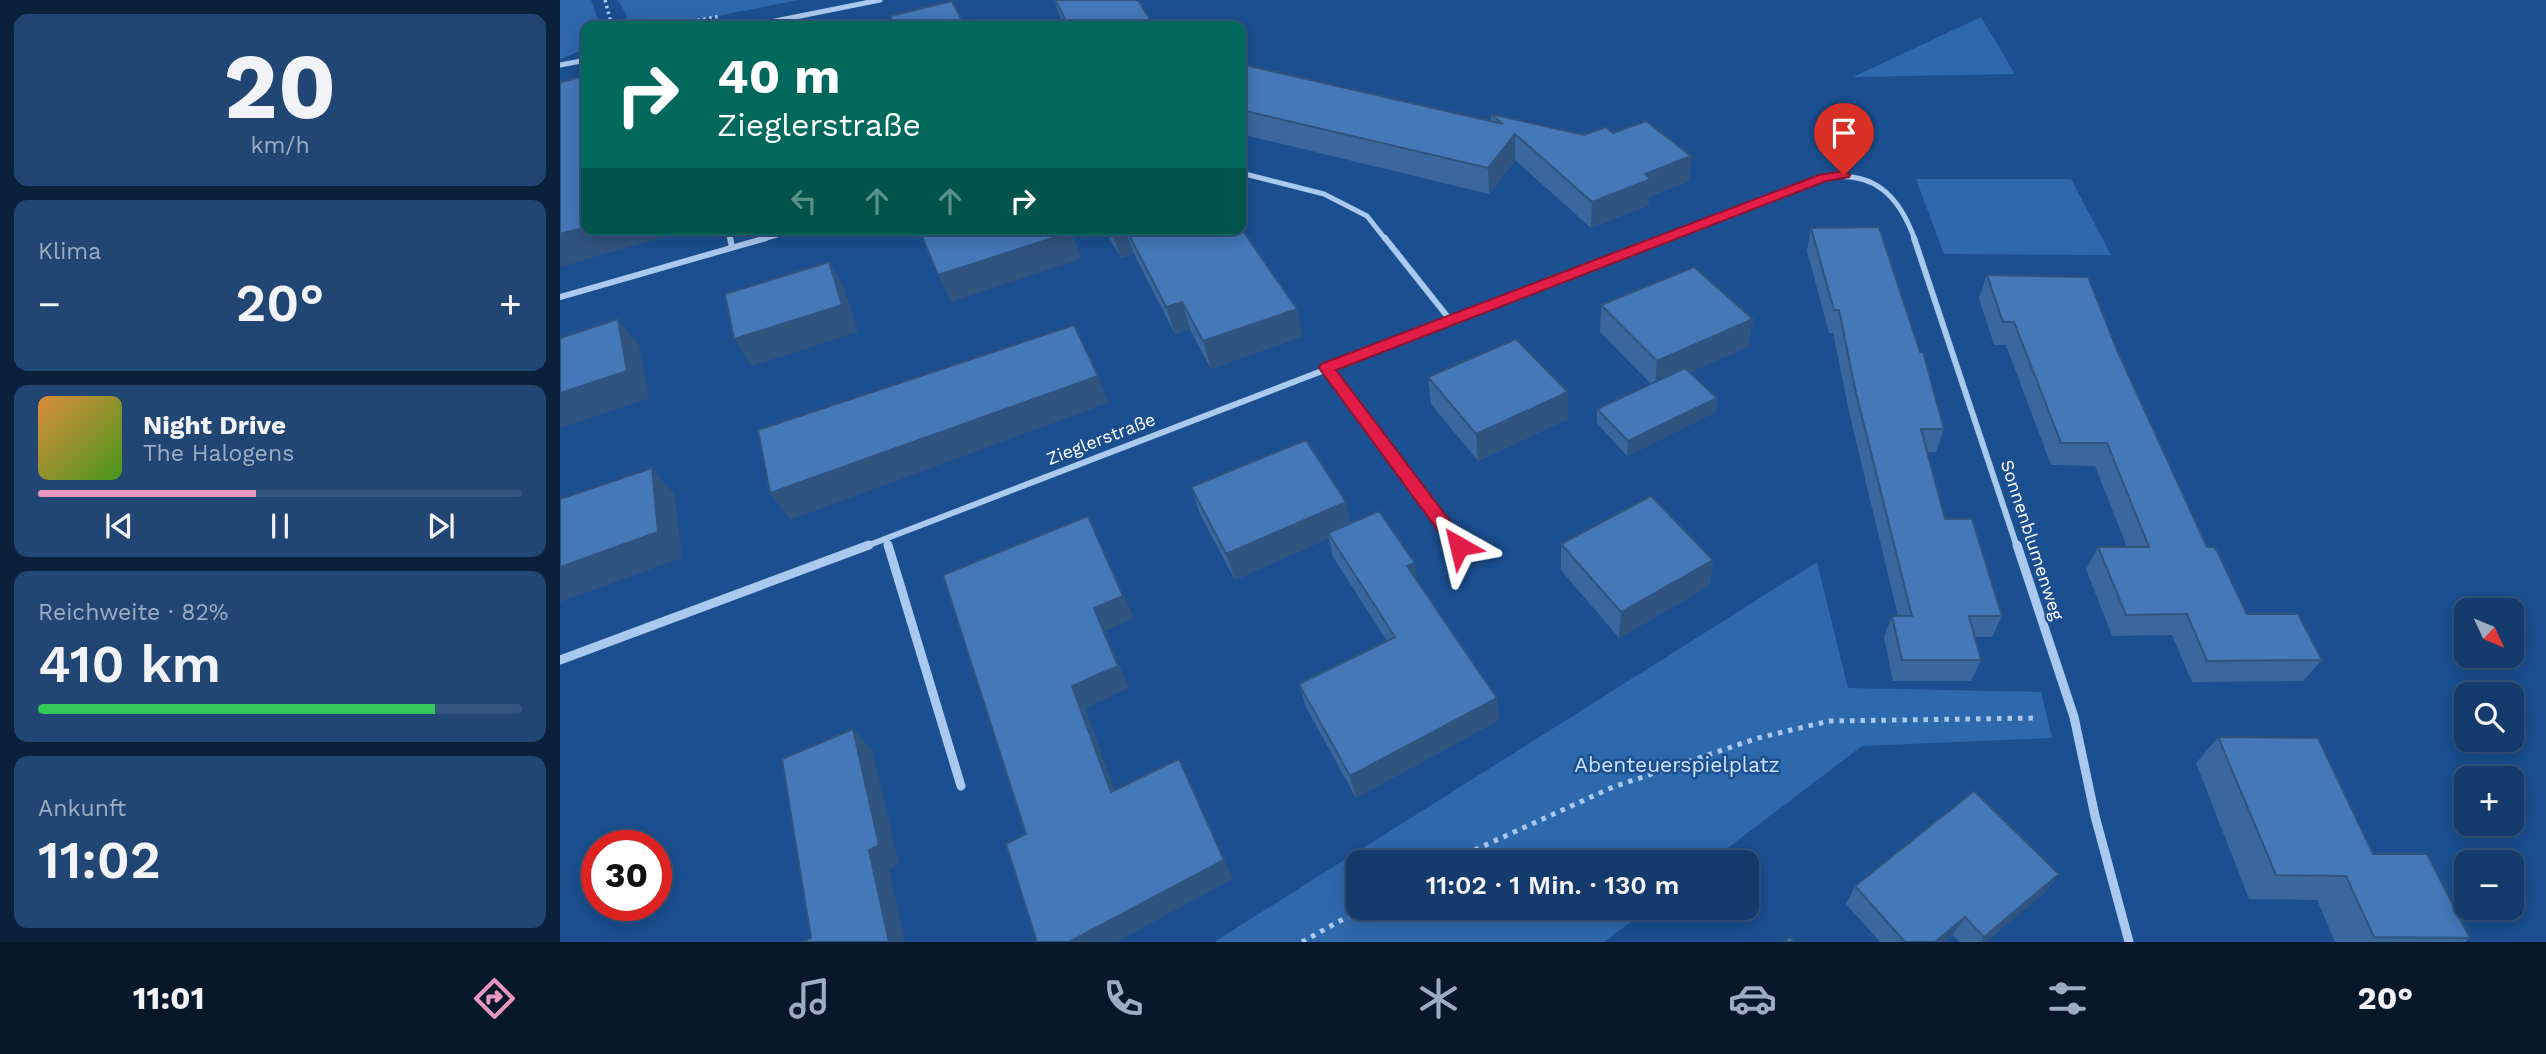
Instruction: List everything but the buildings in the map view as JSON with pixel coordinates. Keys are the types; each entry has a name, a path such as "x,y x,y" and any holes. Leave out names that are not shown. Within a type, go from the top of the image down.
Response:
{"street":[{"path":"775,21 880,0"},
{"path":"560,65 581,61"},
{"path":"1246,174 1324,194 1367,216 1451,321"},
{"name":"Zieglerstraße","path":"560,660 886,539 1824,178 1844,175 1855,178"},
{"name":"Sonnenblumenweg","path":"1855,178 1889,193 1906,218 2074,717 2095,816 2129,942"},
{"path":"730,235 732,247"},
{"path":"560,298 775,235"},
{"path":"1326,368 1459,546"},
{"path":"886,539 961,786"}],"path":[{"path":"605,0 611,21"},
{"path":"1474,850 1613,786 1758,738 1829,721 2074,717"},
{"path":"1302,942 1346,917"}],"green space":[{"path":"560,0 591,0 598,21 581,21 581,51 560,59"},
{"path":"618,0 798,0 692,21 626,21 627,16"},
{"path":"1981,17 2015,74 1853,77"},
{"path":"1916,179 2071,179 2111,255 1944,254"},
{"name":"Abenteuerspielplatz","path":"1817,562 1848,688 2041,692 2052,738 1862,746 1725,850 1360,850"},
{"name":"Abenteuerspielplatz","path":"1346,859 1346,920 1633,920 1604,942 1214,942"}],"route":[{"path":"1459,546 1326,368 1824,178 1844,175"}]}
